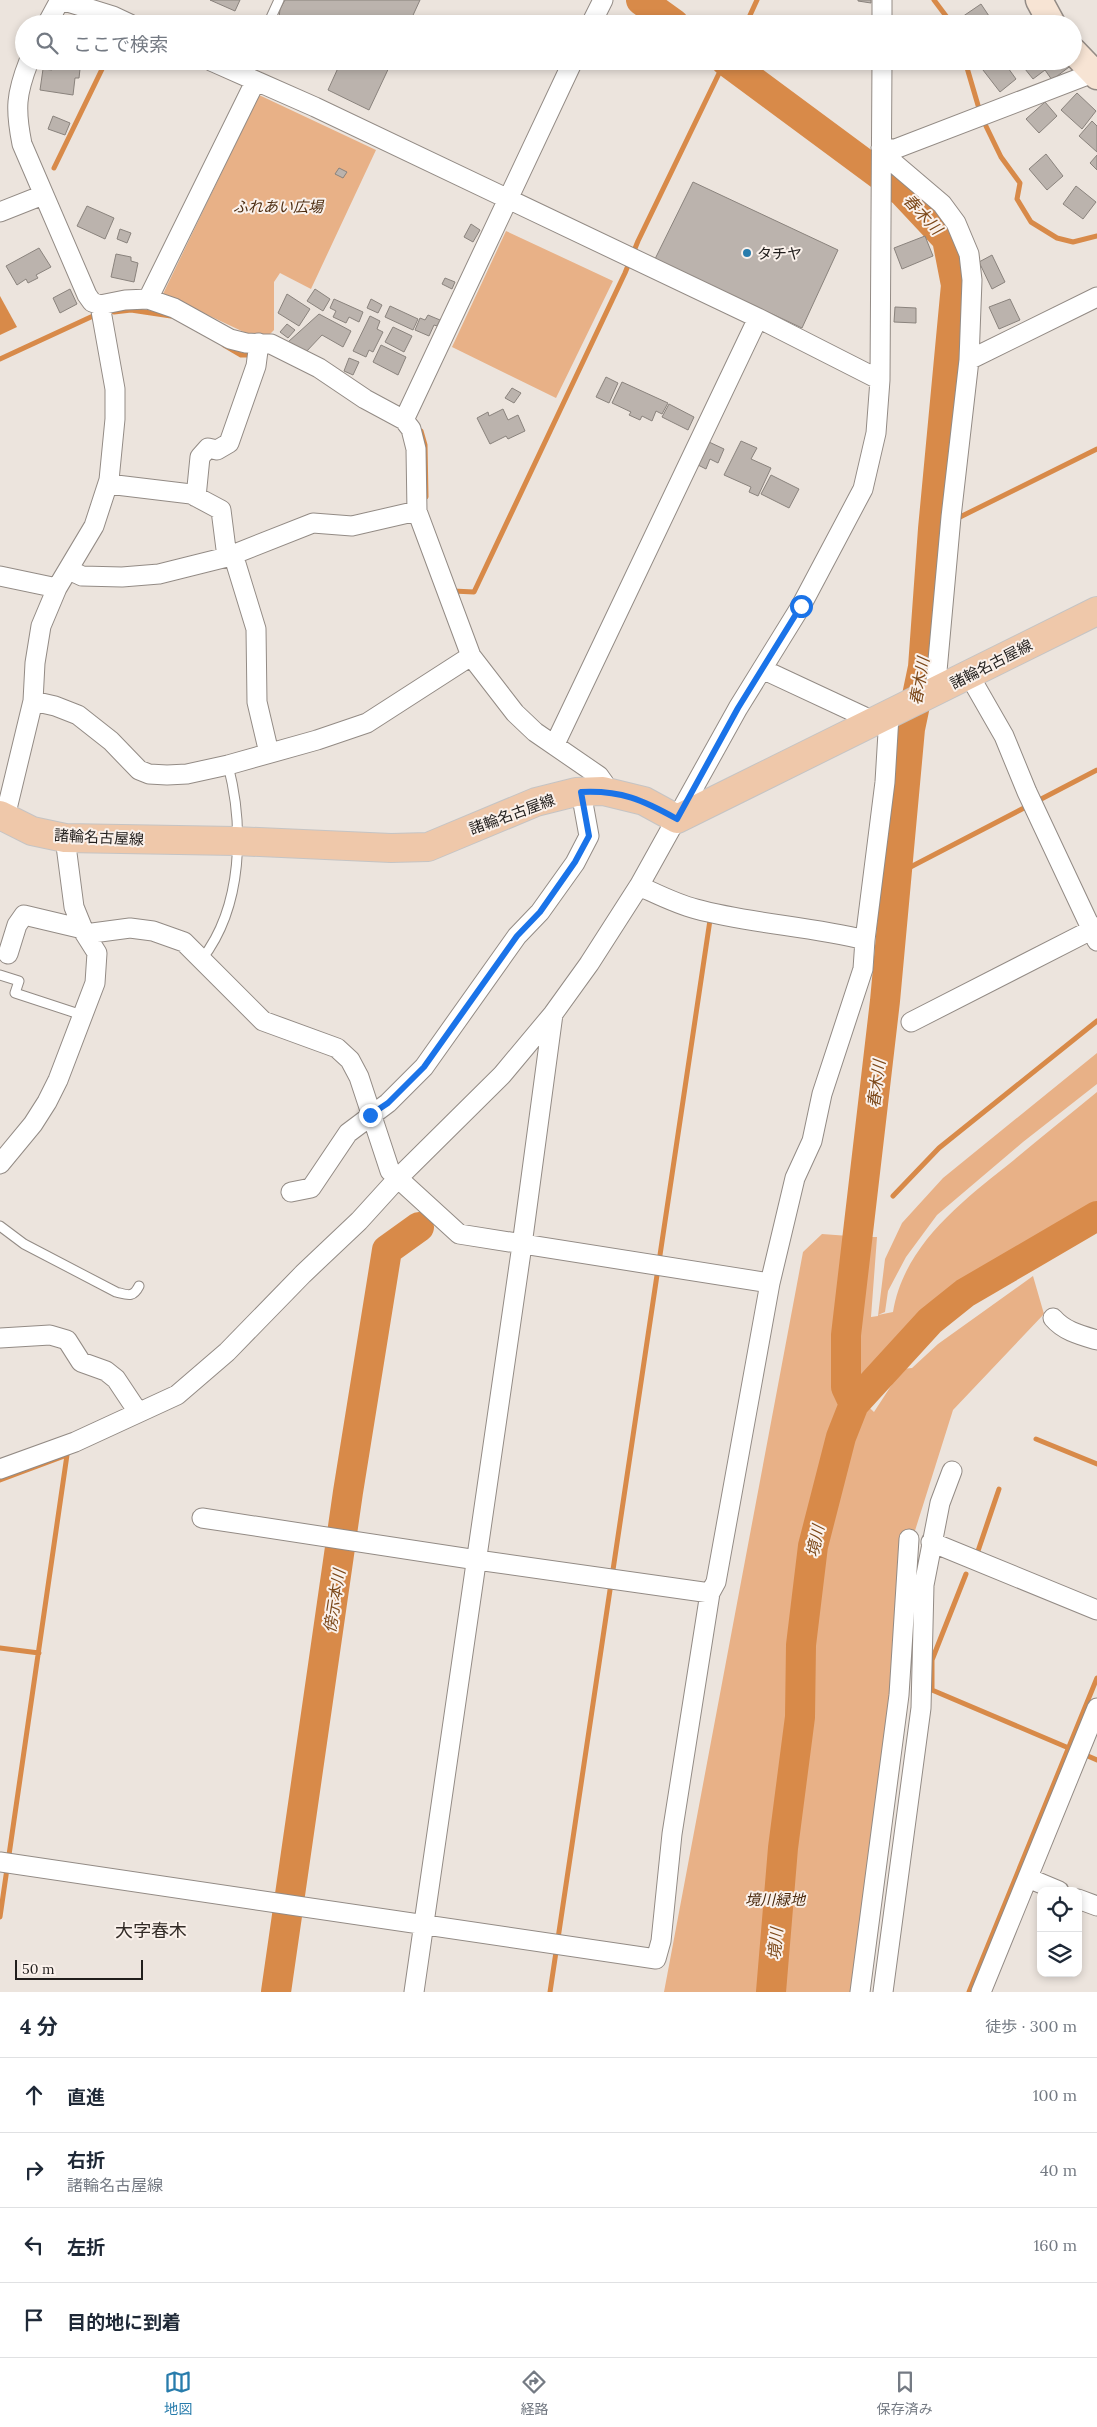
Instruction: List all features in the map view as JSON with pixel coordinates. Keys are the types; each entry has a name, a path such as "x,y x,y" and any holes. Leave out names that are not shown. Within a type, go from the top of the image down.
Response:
{"main road":[{"path":"1039,0 1047,15"},
{"path":"1082,60 1095,74"},
{"name":"諸輪名古屋線","path":"3,816 32,831 64,838 238,841 391,848 428,847 536,802 592,791 644,801 677,819 1097,611"}],"street":[{"path":"52,15 60,0 111,15"},
{"path":"596,15 603,0"},
{"path":"882,0 882,15"},
{"path":"26,70 17,95 8,104 43,195 86,294 92,302 100,305 125,300 148,299 174,308 230,339 271,344 319,368 365,399 404,420 411,429 416,449 417,511 471,656 515,712 535,732 599,776 604,783 592,791 589,836 575,862 540,912 517,936 424,1067 388,1103 348,1133 310,1188 291,1192"},
{"path":"404,420 569,70"},
{"path":"0,1468 76,1442 177,1395 227,1352 502,1075 553,1014 589,964 639,886 762,669 801,606 863,489 876,433 880,380 880,192 885,155 882,70"},
{"path":"148,299 249,73 315,107 758,318 880,380"},
{"path":"885,155 895,149 1095,74"},
{"path":"885,155 942,204 956,223 964,239 972,280 969,360 931,694"},
{"path":"0,212 43,195"},
{"path":"969,360 1097,297"},
{"path":"3,816 33,701 35,663 41,626 57,588 94,526 108,484 115,419 115,389 100,305"},
{"path":"555,744 758,318"},
{"path":"196,497 200,457 208,448 217,450 229,443 256,366 259,344"},
{"path":"108,484 191,494 222,510 230,556 256,629 257,702 269,753"},
{"path":"69,570 82,576 122,577 159,574 230,556 313,523 352,526 417,511"},
{"path":"0,576 57,588"},
{"path":"33,701 55,706 78,715 111,741 133,766 149,774 187,774 228,765 317,740 367,723 471,656"},
{"path":"0,1862 656,1959 661,1941 672,1834 710,1593 716,1582 770,1283 795,1178 812,1141 827,1076 863,969 883,799 885,717 868,718 762,669"},
{"path":"911,1022 1095,932 1027,792 1004,736 969,675"},
{"path":"0,1164 48,1102 95,983 97,953 84,932 74,907 64,838"},
{"path":"639,886 694,909 758,922 833,932 865,940"},
{"path":"8,954 16,925 24,915 84,932 130,928 153,931 184,942 245,1006 263,1021 337,1048 350,1060 359,1077 390,1171 399,1177 459,1234 770,1283"},
{"path":"414,1992 522,1245 553,1014"},
{"path":"1052,1318 1071,1332 1097,1340"},
{"path":"0,1338 50,1335 67,1340 81,1362 106,1370 116,1378 138,1412"},
{"path":"883,1992 921,1708 924,1584 940,1503 952,1472"},
{"path":"202,1518 710,1593"},
{"path":"860,1992 899,1695 909,1539"},
{"path":"931,1542 1097,1610"},
{"path":"981,1992 1097,1708"},
{"path":"1028,1878 1049,1887"},
{"path":"1082,1900 1097,1906"}],"lane":[{"path":"272,15 279,0"},
{"path":"202,959 224,920 238,841 234,792 228,765"},
{"path":"0,975 19,980 15,993 82,1015"},
{"path":"0,1226 24,1244 116,1292 131,1296 135,1294 139,1286"}],"green space":[{"name":"ふれあい広場","path":"259,95 376,150 311,289 280,273 274,282 274,330 263,341 163,294"},
{"path":"506,231 613,281 556,398 452,347"},
{"path":"1097,1053 1097,1084 1023,1142 937,1215 906,1257 888,1291 885,1312 878,1315 885,1259 902,1223 943,1178"},
{"path":"1097,1092 1097,1202 958,1286 891,1347 879,1368 865,1381 850,1376 863,1237 877,1237 871,1317 893,1312 899,1288 910,1265 923,1245 939,1226 976,1191"},
{"name":"境川緑地","path":"822,1234 849,1236 836,1376 874,1412 902,1369 912,1368 938,1344 1033,1276 1044,1314 953,1410 913,1537 856,1992 664,1992 803,1252"}],"shaded area":[{"path":"0,296 17,327 0,335"}],"building":[{"path":"210,0 240,0 235,11"},
{"path":"285,0 420,0 413,15 279,15"},
{"path":"871,0 871,3 858,1"},
{"path":"981,4 988,15 965,15"},
{"path":"43,70 80,70 79,78 75,78 73,95 40,90"},
{"path":"337,70 388,70 369,110 328,90"},
{"path":"983,70 1010,70 1016,79 1000,92"},
{"path":"1026,70 1045,70 1033,79"},
{"path":"1045,70 1065,70 1052,80"},
{"path":"1077,93 1096,111 1082,129 1061,110"},
{"path":"1045,102 1057,116 1039,133 1026,119"},
{"path":"53,116 70,123 65,135 48,129"},
{"path":"1092,121 1097,126 1097,152 1079,136"},
{"path":"1046,154 1063,176 1047,190 1029,169"},
{"path":"1097,155 1097,170 1090,163"},
{"path":"339,168 347,172 343,178 335,174"},
{"path":"693,182 838,250 802,328 655,259"},
{"path":"1076,186 1096,202 1083,219 1063,204"},
{"path":"87,206 114,218 105,239 77,226"},
{"path":"471,224 480,230 473,242 464,237"},
{"path":"120,229 131,233 127,243 117,239"},
{"path":"925,236 933,256 902,269 894,248"},
{"path":"39,248 51,267 36,275 38,278 28,283 26,279 17,285 6,266"},
{"path":"116,254 131,257 131,261 138,263 134,282 111,277"},
{"path":"992,255 1005,282 992,289 979,262"},
{"path":"445,278 455,282 452,289 442,284"},
{"path":"70,289 77,304 60,313 53,298"},
{"path":"315,289 330,299 323,311 307,301"},
{"path":"287,294 310,309 299,326 278,313"},
{"path":"334,299 363,312 359,322 349,317 346,323 333,317 336,311 330,308"},
{"path":"371,299 382,305 378,313 367,308"},
{"path":"1010,299 1020,320 999,329 989,307"},
{"path":"390,306 418,319 413,330 385,317"},
{"path":"895,307 916,308 916,323 894,322"},
{"path":"319,314 351,331 343,347 322,335 305,353 288,342"},
{"path":"428,315 440,320 437,326 434,325 429,336 415,330 420,318 425,320"},
{"path":"370,316 380,321 377,329 383,332 373,352 369,350 366,357 353,351"},
{"path":"287,324 295,330 288,338 280,332"},
{"path":"393,327 412,336 404,352 385,342"},
{"path":"381,345 406,357 398,375 373,362"},
{"path":"349,358 359,362 353,375 344,371"},
{"path":"606,377 618,383 609,403 596,397"},
{"path":"622,382 668,403 662,414 656,411 652,421 642,416 640,420 629,415 631,412 612,403"},
{"path":"512,388 521,393 514,403 505,398"},
{"path":"669,404 694,417 688,430 662,417"},
{"path":"503,409 508,420 518,415 525,431 508,439 506,436 490,444 477,418 488,412 489,416"},
{"path":"741,441 757,448 751,459 771,468 758,496 749,492 751,487 724,475"},
{"path":"709,442 724,449 718,463 710,459 706,469 698,465"},
{"path":"771,475 799,489 789,508 761,494"}],"waterway":[{"name":"春木川","path":"641,0 662,15"},
{"path":"750,15 757,0"},
{"path":"934,0 945,15"},
{"path":"54,168 102,70"},
{"path":"453,591 474,592 625,273 638,241 721,70"},
{"name":"春木川","path":"738,70 903,192 947,239 956,285 933,529 923,667 910,729 885,1001 846,1335 846,1387 854,1404"},
{"path":"968,70 980,112"},
{"path":"983,120 1001,157 1020,183 1017,199 1031,222 1057,238 1073,242 1097,236"},
{"path":"114,312 131,310 171,316"},
{"path":"0,359 93,316"},
{"path":"224,345 241,355 253,355"},
{"path":"421,431 425,445 426,497"},
{"path":"956,519 1097,449"},
{"path":"933,529 946,523"},
{"path":"897,874 1097,770"},
{"path":"550,1992 710,920"},
{"path":"893,1196 939,1148 1097,1021"},
{"name":"境川","path":"771,1992 783,1848 800,1717 801,1645 813,1546 841,1437 854,1404 930,1321 965,1293 1097,1216"},
{"name":"傍示本川","path":"276,1992 348,1492 387,1250 419,1227"},
{"path":"1036,1439 1097,1464"},
{"path":"0,1480 67,1455 0,1917"},
{"path":"978,1551 999,1489"},
{"path":"966,1574 932,1660 932,1690 1071,1749"},
{"path":"0,1648 39,1653"},
{"path":"969,1992 1097,1678"},
{"path":"1081,1753 1097,1760"}],"place":[{"name":"タチヤ","path":"747,253"}],"district":[{"name":"大字春木","path":"151,1930"}],"route":[{"path":"370,1115 388,1103 424,1067 517,936 540,912 575,862 589,836 581,792 604,791 644,801 677,819 738,708 801,606"}]}
